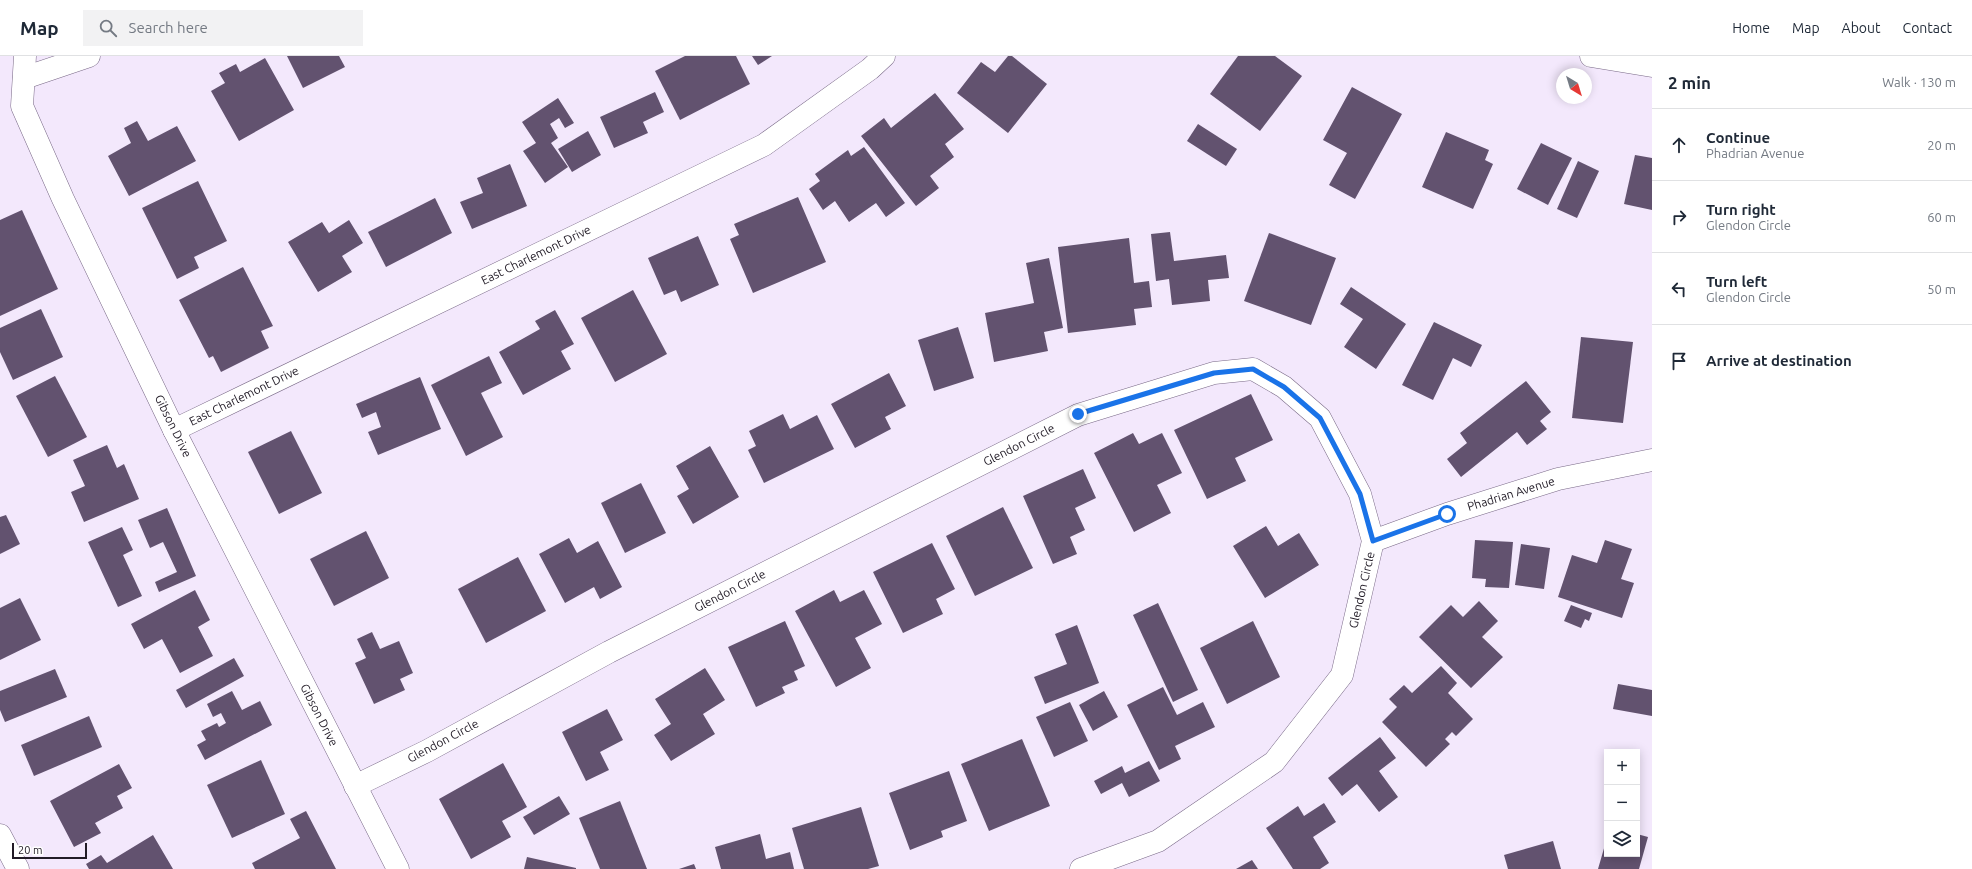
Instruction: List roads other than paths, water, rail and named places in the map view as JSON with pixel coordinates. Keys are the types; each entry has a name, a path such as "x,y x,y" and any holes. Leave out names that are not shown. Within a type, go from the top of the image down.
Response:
{"street":[{"name":"Gibson Drive","path":"25,56 22,106 63,199 174,430 355,786"},
{"path":"24,78 89,56"},
{"name":"East Charlemont Drive","path":"174,430 764,144 870,69 884,56"},
{"path":"1591,56 1652,66"},
{"name":"Glendon Circle","path":"355,786 427,751 609,652 1078,414 1214,373 1253,369 1284,387 1320,418 1360,494 1373,541 1342,675 1274,762 1158,841 1081,869"},
{"name":"Phadrian Avenue","path":"1373,541 1447,514 1558,479 1652,460"},
{"path":"355,786 398,869"},
{"path":"0,835 18,869"}]}
